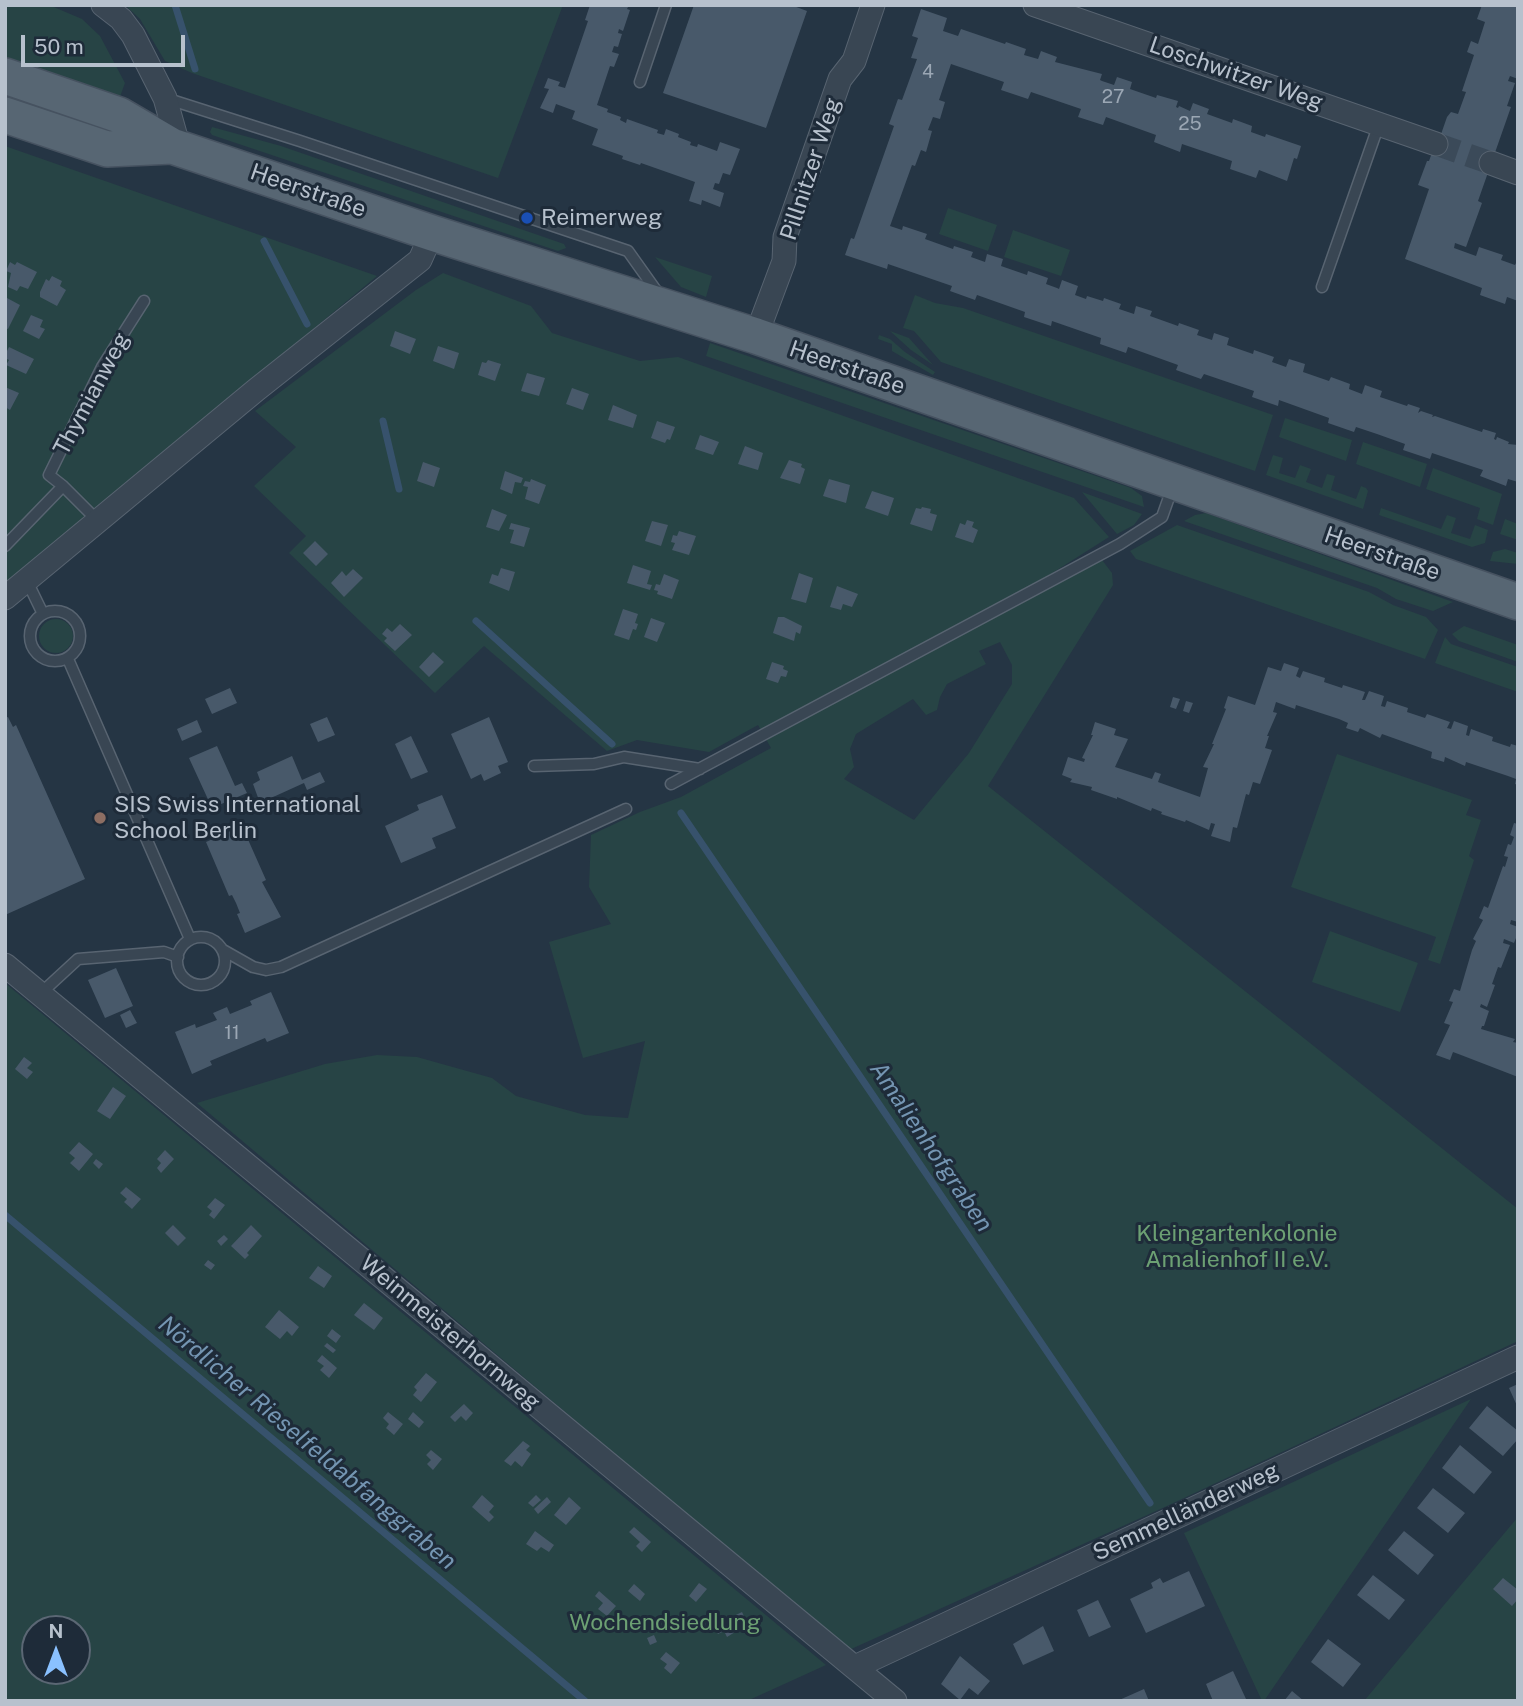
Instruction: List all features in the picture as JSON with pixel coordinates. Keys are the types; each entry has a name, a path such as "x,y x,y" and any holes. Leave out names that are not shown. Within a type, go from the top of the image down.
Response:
{"main road":[{"name":"Heerstraße","path":"9,76 119,115 176,147 432,233 756,336 1518,602"},
{"name":"Heerstraße","path":"5,115 107,149 176,147"}],"street":[{"path":"103,5 121,19 133,35 164,97 176,147"},
{"name":"Pillnitzer Weg","path":"756,336 785,261 785,237 824,125 841,79 854,61 873,5"},
{"name":"Loschwitzer Weg","path":"1035,5 1436,144"},
{"path":"1491,163 1518,173"},
{"path":"5,598 256,390 420,260 432,233"},
{"name":"Weinmeisterhornweg","path":"5,965 895,1701"},
{"name":"Semmelländerweg","path":"855,1667 1518,1357"}],"lane":[{"path":"640,82 666,5"},
{"path":"164,97 628,251 669,308"},
{"path":"1322,287 1379,124"},
{"name":"Thymianweg","path":"5,546 63,486 50,475 102,367 144,301"},
{"path":"671,785 1119,544 1162,517 1175,482"},
{"path":"63,486 98,521"},
{"path":"27,581 43,614"},
{"path":"60,611 79,626 80,642 68,659 47,660 34,650 30,634 32,626 43,614 60,611"},
{"path":"68,659 190,939"},
{"path":"534,766 594,764 624,757 700,769"},
{"path":"223,950 225,966 222,974 209,984 193,984 180,973 178,957 184,944 197,937 212,939 223,950 253,967 266,970 281,967 626,809"},
{"path":"40,994 78,959 164,952 178,957"}],"green space":[{"path":"5,5 49,5 82,19 100,36 125,83 118,102 5,57"},
{"path":"125,5 563,5 498,178 192,73 165,61 140,19"},
{"path":"212,127 281,146 564,244 566,248 558,251 212,135"},
{"path":"5,146 377,276 5,585"},
{"path":"948,208 997,225 988,251 939,234"},
{"path":"1013,230 1070,250 1061,276 1004,257"},
{"path":"655,257 712,276 706,297 681,287"},
{"name":"Kleingartenkolonie Amalienhof II e.V.","path":"443,273 531,306 552,333 640,361 678,357 1074,498 1109,537 994,610 1102,560 1112,573 1113,585 988,786 1518,1209 1518,1341 1167,1506 849,1650 197,1103 325,1064 377,1055 417,1057 492,1078 516,1096 585,1115 628,1118 645,1041 583,1058 549,942 611,924 589,887 591,835 640,812 681,797 771,748 758,725 709,752 637,740 607,751 484,646 435,693 289,553 306,536 254,486 296,447 255,411 416,290","holes":["1000,642 1012,665 1012,684 969,753 914,820 844,779 854,767 850,749 856,734 913,699 926,715 937,710 947,684 986,664 979,651"]},
{"path":"915,295 935,303 963,308 1273,415 1255,471 941,362 914,331 903,328"},
{"path":"890,331 909,338 933,365 911,350"},
{"path":"879,335 890,339 935,372 933,375 892,351 892,344 878,339"},
{"path":"710,343 1131,488 1142,496 1144,507 706,356"},
{"path":"1285,418 1352,440 1346,461 1279,437"},
{"path":"1363,442 1427,464 1420,487 1356,464"},
{"path":"1273,455 1283,458 1279,473 1295,478 1300,465 1311,469 1306,482 1322,488 1327,474 1335,476 1331,490 1356,499 1361,486 1366,488 1368,491 1363,509 1266,475"},
{"path":"1433,468 1502,494 1493,525 1477,519 1480,508 1426,489"},
{"path":"1082,492 1142,514 1134,525 1117,534"},
{"path":"1381,508 1441,529 1447,515 1456,518 1451,533 1470,539 1475,525 1488,530 1485,543 1472,547 1379,515"},
{"path":"1206,513 1453,602 1433,611 1396,599 1377,588 1184,521"},
{"path":"1505,519 1518,524 1518,540 1500,534"},
{"path":"1177,525 1369,592 1393,605 1426,617 1438,630 1425,659 1136,559 1130,551"},
{"path":"1505,549 1518,553 1518,564 1490,561 1493,552"},
{"path":"56,619 68,624 73,636 68,648 56,653 44,648 39,636 44,624"},
{"path":"1464,626 1518,645 1518,662 1459,641 1452,634"},
{"path":"1445,637 1451,644 1518,667 1518,692 1435,663"},
{"path":"1337,754 1472,800 1466,815 1481,820 1469,856 1474,860 1440,964 1428,960 1436,937 1291,887"},
{"path":"1330,931 1418,963 1400,1012 1312,982"},
{"name":"Wochendsiedlung","path":"5,983 826,1665 747,1701 5,1701"},
{"path":"1471,1399 1264,1701 1262,1701 1184,1533"},
{"path":"1518,1517 1518,1701 1364,1701 1444,1605"}],"building":[{"path":"590,5 629,5 627,9 630,10 623,31 619,29 618,33 622,34 618,47 614,46 612,52 619,54 614,67 610,66 597,105 621,117 620,120 626,123 627,119 658,130 657,133 664,135 666,129 679,134 678,137 691,142 690,145 697,147 698,144 717,151 720,142 740,149 730,175 723,173 719,184 715,183 713,189 724,193 720,207 702,200 701,205 689,201 695,182 622,159 623,156 592,145 598,129 572,119 575,111 556,104 553,113 540,108 549,89 544,88 548,78 560,82 558,86 565,88 588,21 585,20"},
{"path":"694,5 791,5 807,11 766,128 663,93"},
{"path":"1482,5 1518,5 1518,79 1510,76 1508,81 1515,83 1507,106 1511,107 1478,201 1482,203 1466,247 1455,243 1454,248 1476,256 1479,247 1503,255 1501,260 1515,265 1518,259 1518,301 1507,297 1505,304 1480,295 1482,288 1405,259 1429,189 1418,185 1447,117 1451,112 1458,114 1466,92 1462,91 1474,55 1467,52 1471,41 1478,44 1485,22 1477,19"},
{"path":"921,9 947,18 943,31 958,36 961,29 1005,44 1006,42 1026,49 1024,55 1038,59 1041,51 1057,57 1055,62 1102,74 1102,81 1114,85 1117,77 1132,82 1130,89 1156,98 1157,95 1178,101 1178,108 1179,106 1190,111 1193,103 1209,109 1207,114 1232,123 1233,119 1252,126 1251,132 1265,137 1266,134 1301,146 1287,181 1259,170 1256,178 1230,169 1232,161 1182,144 1180,152 1154,142 1156,135 1106,117 1103,125 1078,117 1081,109 1031,92 1028,99 1001,90 1004,82 951,64 939,100 945,102 940,119 933,117 928,130 932,131 926,152 921,150 915,166 912,165 890,226 902,230 903,226 927,234 925,239 953,249 954,246 973,252 971,257 985,262 987,254 1003,259 1001,266 1027,275 1028,271 1048,278 1046,284 1059,289 1062,280 1078,286 1075,295 1086,299 1087,296 1103,301 1104,298 1121,304 1119,309 1134,314 1136,306 1152,311 1150,316 1199,330 1197,335 1212,340 1214,333 1229,338 1227,345 1253,354 1254,350 1274,357 1272,362 1286,367 1289,359 1305,364 1303,372 1329,381 1331,377 1350,384 1349,389 1362,394 1365,385 1382,391 1380,397 1420,408 1418,413 1421,411 1482,432 1483,429 1496,433 1494,439 1497,437 1509,442 1508,444 1518,445 1518,482 1508,479 1506,486 1480,476 1483,470 1432,453 1430,459 1403,450 1405,444 1356,427 1354,432 1328,423 1329,418 1279,400 1278,406 1252,397 1254,391 1204,374 1201,379 1176,370 1178,365 1128,347 1126,353 1100,344 1101,338 1052,321 1051,326 1024,317 1025,312 977,295 975,300 950,291 952,286 888,264 887,269 845,255 851,238 854,239 894,126 889,124 898,99 902,100 917,59 911,58 918,38 912,36"},
{"path":"10,262 15,265 17,262 37,272 28,289 20,286 17,291 8,287 11,273 6,271"},
{"path":"52,276 62,281 60,286 66,290 57,306 40,297 46,279 49,281"},
{"path":"7,298 20,305 8,329 5,328"},
{"path":"31,315 43,320 40,327 45,329 39,339 23,331"},
{"path":"395,331 416,339 410,354 390,346"},
{"path":"438,346 459,353 454,369 433,361"},
{"path":"9,347 34,359 26,374 6,365 9,360 5,355"},
{"path":"488,360 501,364 495,381 478,375 482,362 486,363"},
{"path":"527,373 545,378 539,396 521,391"},
{"path":"5,387 19,393 10,410 5,407"},
{"path":"572,388 589,394 583,410 566,404"},
{"path":"613,405 637,415 633,428 608,420"},
{"path":"657,421 675,427 670,440 667,439 665,443 651,438"},
{"path":"700,435 719,442 713,455 695,449"},
{"path":"745,446 763,453 758,470 738,464"},
{"path":"789,460 802,464 801,467 805,469 800,484 780,478"},
{"path":"423,462 440,468 434,487 417,481"},
{"path":"505,471 523,478 521,483 515,482 512,494 500,489"},
{"path":"531,479 546,485 539,504 525,499 528,487 523,486 525,481 530,482"},
{"path":"829,479 850,485 846,503 823,496"},
{"path":"872,491 894,498 888,516 865,508"},
{"path":"916,508 931,509 930,513 937,515 932,531 910,524"},
{"path":"492,509 507,515 499,531 486,527"},
{"path":"967,520 974,522 972,527 978,530 973,543 955,537 960,523 965,525"},
{"path":"652,521 668,525 661,546 645,541"},
{"path":"511,523 530,528 524,547 510,543 514,530 509,529"},
{"path":"679,531 696,536 689,555 672,550 675,543 671,542 673,535 677,536"},
{"path":"315,541 328,554 316,566 303,553"},
{"path":"633,565 651,571 647,584 652,585 650,590 627,583"},
{"path":"501,568 515,572 509,591 489,583 492,574 498,576"},
{"path":"353,569 363,578 344,597 331,583 342,571 346,576"},
{"path":"799,573 813,578 806,603 791,599"},
{"path":"664,574 679,580 672,599 657,594 658,591 654,590 656,584 660,585"},
{"path":"837,586 858,594 852,607 843,604 841,610 830,607"},
{"path":"623,609 638,614 636,630 633,629 629,640 614,635"},
{"path":"778,617 784,617 802,626 800,634 796,632 794,641 773,633"},
{"path":"651,618 665,623 657,642 644,637"},
{"path":"400,624 412,635 395,651 384,641 387,638 382,634 387,628 392,632"},
{"path":"433,652 444,662 429,677 419,667"},
{"path":"772,662 784,666 783,669 788,671 786,677 781,676 778,683 766,679"},
{"path":"1284,663 1299,668 1296,676 1300,678 1303,671 1325,678 1324,682 1365,692 1362,700 1365,700 1369,691 1384,696 1381,706 1385,707 1387,701 1408,708 1407,712 1425,718 1427,714 1450,722 1447,728 1451,729 1454,721 1468,726 1466,735 1469,736 1471,729 1493,737 1492,741 1510,747 1511,744 1518,746 1518,785 1515,784 1516,779 1508,776 1466,762 1465,766 1445,757 1444,762 1431,758 1432,752 1424,749 1382,734 1380,738 1360,728 1358,732 1346,728 1348,723 1339,719 1296,705 1295,709 1276,702 1273,712 1277,713 1265,748 1272,750 1260,784 1253,782 1249,795 1246,794 1237,828 1233,827 1230,842 1211,836 1215,824 1211,823 1209,830 1186,820 1185,822 1161,814 1162,812 1152,808 1151,811 1091,790 1092,787 1070,782 1072,779 1062,775 1068,757 1084,762 1085,759 1082,758 1093,735 1095,722 1116,729 1114,735 1128,739 1115,767 1152,779 1155,772 1161,774 1158,782 1200,797 1208,768 1203,767 1214,744 1228,696 1255,705 1268,667 1281,671"},
{"path":"230,688 237,703 212,714 205,699"},
{"path":"1173,697 1180,699 1176,709 1170,707"},
{"path":"1186,701 1193,703 1189,713 1183,711"},
{"path":"8,717 13,727 16,725 85,879 5,915 5,718"},
{"path":"327,717 335,735 318,742 310,724"},
{"path":"489,717 508,762 498,766 501,773 484,781 481,774 471,779 451,734"},
{"path":"197,720 202,732 182,741 177,729"},
{"path":"411,736 428,772 411,779 395,744"},
{"path":"217,746 235,786 242,783 247,793 212,808 189,758"},
{"path":"292,756 302,780 320,772 325,782 307,790 304,783 260,803 253,784 260,780 257,772"},
{"path":"442,795 456,828 432,838 436,848 401,863 385,826 419,810 417,805"},
{"path":"1514,823 1518,824 1518,922 1511,920 1510,924 1518,927 1518,933 1514,943 1504,939 1503,943 1510,945 1501,968 1498,967 1487,1007 1481,1004 1480,1007 1489,1011 1481,1029 1515,1039 1513,1042 1518,1043 1518,1077 1453,1052 1450,1060 1436,1055 1450,1025 1444,1023 1453,1002 1449,1001 1454,989 1460,991 1476,941 1473,939 1483,920 1479,918 1484,906 1488,908 1503,866 1505,867 1508,857 1504,856 1514,837 1510,835"},
{"path":"242,826 266,880 262,882 281,917 245,933 237,914 240,913 236,903 232,895 229,896 206,842"},
{"path":"116,968 133,1006 105,1018 88,980"},
{"path":"271,992 289,1033 267,1042 265,1038 210,1061 212,1065 192,1074 175,1032 195,1024 196,1028 217,1020 213,1013 227,1007 230,1014 252,1005 250,1001"},
{"path":"130,1010 137,1023 126,1028 120,1015"},
{"path":"24,1057 32,1063 27,1068 33,1072 27,1079 15,1069"},
{"path":"113,1087 126,1096 110,1119 97,1111"},
{"path":"79,1142 93,1154 79,1171 70,1163 75,1158 69,1153"},
{"path":"165,1150 174,1159 161,1173 157,1168 161,1163 157,1159"},
{"path":"96,1159 103,1164 99,1169 93,1163"},
{"path":"126,1187 141,1199 132,1209 124,1202 127,1199 120,1193"},
{"path":"215,1198 225,1205 214,1219 209,1215 212,1211 207,1207"},
{"path":"173,1225 186,1238 178,1246 165,1233"},
{"path":"251,1225 262,1236 245,1259 231,1246"},
{"path":"224,1235 228,1239 221,1246 217,1241"},
{"path":"208,1260 215,1265 211,1270 204,1265"},
{"path":"318,1266 332,1276 324,1288 309,1278"},
{"path":"364,1303 383,1318 374,1330 354,1315"},
{"path":"279,1310 299,1327 292,1336 287,1331 280,1339 265,1327"},
{"path":"332,1329 341,1336 336,1343 327,1336"},
{"path":"327,1343 336,1350 333,1353 324,1346"},
{"path":"322,1355 337,1368 329,1378 320,1370 324,1366 317,1361"},
{"path":"426,1373 437,1382 421,1402 413,1395 417,1390 414,1387"},
{"path":"1518,1384 1518,1408 1509,1388"},
{"path":"464,1404 473,1413 466,1421 461,1416 455,1422 450,1417"},
{"path":"1487,1406 1518,1431 1518,1439 1503,1456 1469,1428"},
{"path":"388,1412 403,1424 394,1435 386,1428 389,1424 383,1418"},
{"path":"413,1412 424,1422 419,1428 408,1419"},
{"path":"523,1441 530,1446 526,1450 531,1454 522,1467 515,1461 511,1466 504,1461"},
{"path":"1460,1445 1492,1472 1474,1494 1442,1468"},
{"path":"431,1450 442,1459 433,1470 427,1464 431,1460 426,1455"},
{"path":"1433,1488 1465,1513 1448,1533 1417,1508"},
{"path":"482,1495 494,1506 489,1512 494,1517 489,1522 472,1507"},
{"path":"536,1495 541,1500 533,1507 528,1503"},
{"path":"547,1497 551,1502 538,1514 534,1509"},
{"path":"569,1497 581,1508 566,1525 554,1515"},
{"path":"634,1527 651,1542 642,1552 636,1546 640,1542 629,1532"},
{"path":"535,1531 554,1545 549,1552 541,1547 537,1551 526,1544"},
{"path":"1404,1531 1434,1555 1418,1575 1388,1550"},
{"path":"1189,1571 1205,1606 1146,1633 1130,1599 1153,1588 1151,1583 1160,1578 1163,1583"},
{"path":"1373,1575 1405,1600 1389,1620 1357,1595"},
{"path":"1503,1578 1518,1590 1518,1599 1512,1606 1493,1589"},
{"path":"699,1583 707,1589 696,1602 689,1596"},
{"path":"634,1584 645,1594 640,1601 628,1591"},
{"path":"599,1591 616,1606 607,1616 598,1609 603,1603 595,1596"},
{"path":"1098,1600 1111,1627 1089,1637 1077,1610"},
{"path":"742,1612 748,1624 727,1637 724,1631 718,1634 713,1626"},
{"path":"1043,1626 1054,1651 1023,1665 1013,1644"},
{"path":"654,1635 657,1642 650,1645 647,1638"},
{"path":"1328,1639 1361,1664 1343,1687 1311,1662"},
{"path":"666,1652 680,1663 671,1674 664,1668 667,1664 660,1659"},
{"path":"960,1656 990,1681 978,1695 969,1688 960,1700 941,1684"},
{"path":"1233,1671 1246,1699 1213,1701 1206,1684"},
{"path":"1144,1689 1149,1701 1117,1701"},
{"path":"1292,1691 1304,1701 1284,1701"}],"waterway":[{"name":"Amalienhofgraben","path":"175,5 195,69"},
{"name":"Amalienhofgraben","path":"264,241 307,324"},
{"name":"Amalienhofgraben","path":"383,421 399,489"},
{"name":"Amalienhofgraben","path":"476,621 612,744"},
{"name":"Amalienhofgraben","path":"681,813 1150,1503"},
{"name":"Nördlicher Rieselfeldabfanggraben","path":"5,1215 585,1701"}],"tunnel":[{"path":"1436,144 1491,163"}],"place":[{"name":"Reimerweg","path":"527,218"},
{"name":"SIS Swiss International School Berlin","path":"100,818"}]}
